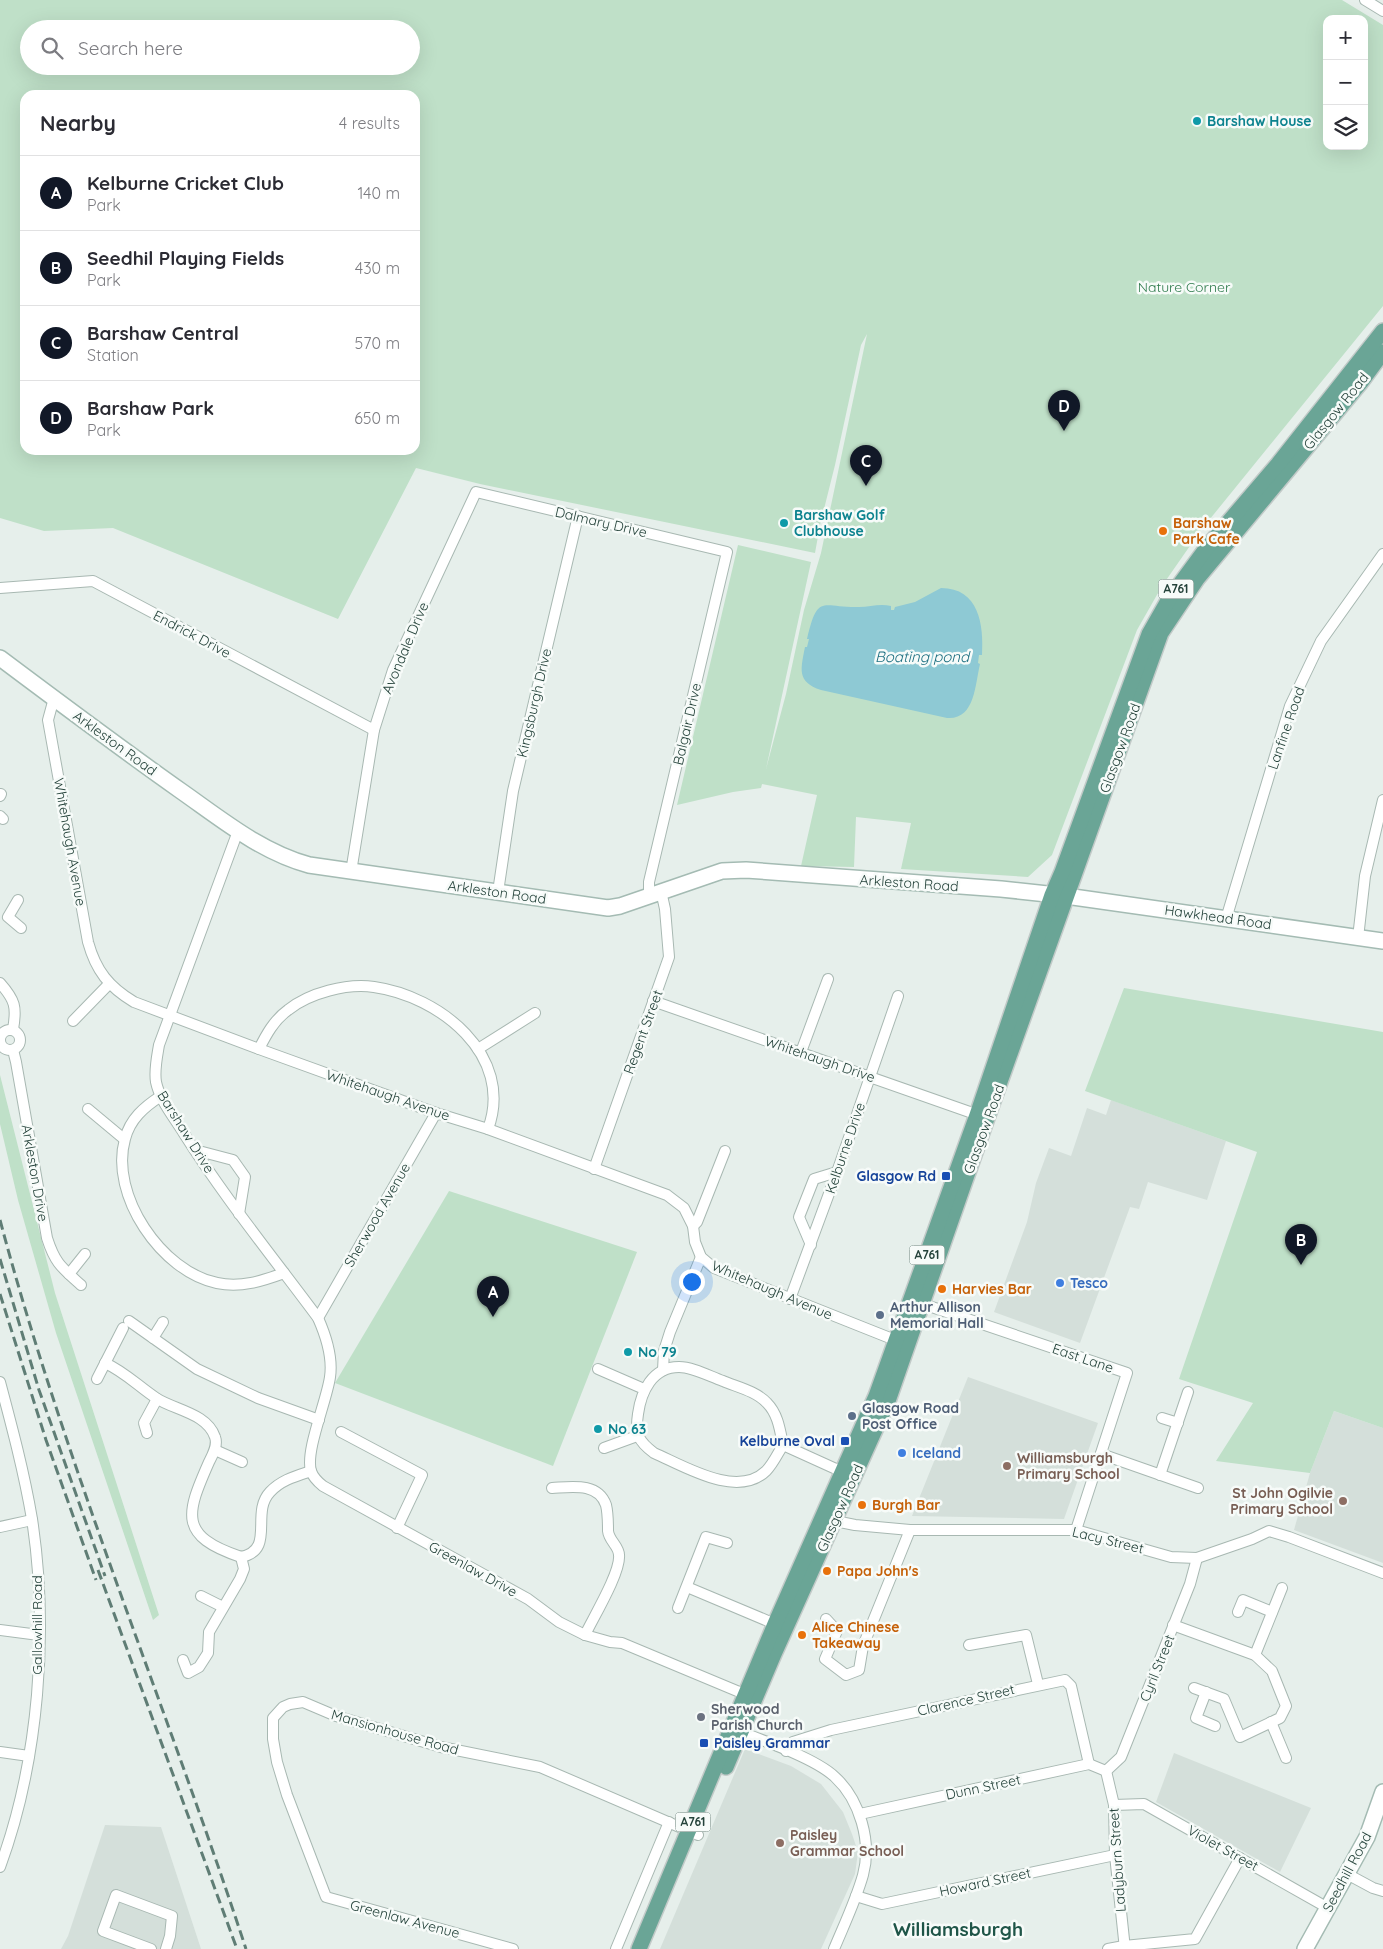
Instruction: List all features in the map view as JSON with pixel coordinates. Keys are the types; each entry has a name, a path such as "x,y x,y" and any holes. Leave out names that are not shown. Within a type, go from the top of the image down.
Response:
{"main road":[{"name":"Glasgow Road","path":"1059,895 1062,872 1145,643 1154,625 1181,581 1278,464 1383,331"},
{"name":"Glasgow Road","path":"650,1949 694,1833 750,1696 848,1474 888,1401 903,1342 1059,895 1161,634 1197,579 1362,382 1383,352"},
{"name":"Glasgow Road","path":"750,1696 775,1624 828,1519"},
{"name":"Glasgow Road","path":"639,1949 694,1833"}],"street":[{"path":"1365,0 1383,11"},
{"name":"Dalmary Drive","path":"476,492 727,552"},
{"name":"Avondale Drive","path":"351,872 374,730 393,670 476,492"},
{"name":"Kingsburgh Drive","path":"498,892 513,791 578,516"},
{"name":"Balgair Drive","path":"655,894 648,882 727,552"},
{"name":"Lanfine Road","path":"1226,919 1290,706 1321,641 1383,554"},
{"name":"Endrick Drive","path":"0,588 93,581 374,730"},
{"name":"Arkleston Road","path":"0,658 116,745 238,831 283,856 297,861 351,872 608,908 722,871 746,870 1059,895"},
{"name":"Whitehaugh Avenue","path":"54,698 48,720 88,942 92,959 109,984 134,1002 259,1050 436,1113 488,1129 667,1194 684,1208 694,1226 695,1242 701,1257 714,1268 903,1342"},
{"path":"1358,938 1365,876 1383,800"},
{"name":"Barshaw Drive","path":"238,831 159,1045 156,1082 161,1096 194,1150 239,1214 318,1318 325,1334 329,1353 330,1376 320,1420"},
{"name":"Regent Street","path":"594,1169 669,957 665,909 655,894"},
{"name":"Hawkhead Road","path":"1059,895 1383,942"},
{"path":"18,900 4,918 21,928"},
{"path":"801,1052 828,979"},
{"path":"0,982 11,996 16,1011 13,1029"},
{"path":"74,1021 109,984"},
{"path":"259,1050 270,1029 287,1011 316,994 333,989 372,986 421,1000 449,1018 478,1049 492,1086 493,1111 488,1129"},
{"name":"Kelburne Drive","path":"790,1298 811,1245 898,996"},
{"name":"Whitehaugh Drive","path":"653,1001 982,1116"},
{"path":"478,1049 535,1012"},
{"path":"13,1029 19,1033 21,1040 13,1050 3,1047 0,1041 3,1032 13,1029"},
{"name":"Arkleston Drive","path":"13,1050 52,1255 58,1265 80,1285"},
{"path":"161,1096 141,1110 124,1139 122,1168 129,1195 142,1224 167,1255 204,1280 219,1284 239,1285 260,1282 284,1273"},
{"path":"88,1109 124,1139"},
{"name":"Sherwood Avenue","path":"318,1318 436,1113"},
{"path":"194,1150 234,1160 246,1177 239,1214"},
{"path":"694,1226 725,1152"},
{"path":"811,1245 799,1217 814,1180 837,1172"},
{"path":"69,1274 85,1254"},
{"path":"663,1370 664,1351 670,1332 701,1257"},
{"name":"East Lane","path":"917,1302 1127,1373 1076,1530"},
{"path":"154,1338 163,1322"},
{"path":"97,1379 126,1324 154,1338 197,1369 258,1398 320,1420 310,1456 311,1471 289,1478 270,1492 261,1511 260,1545 256,1551 241,1557 200,1537 194,1529 193,1499 215,1450 216,1437 209,1426 156,1398 121,1371 106,1363"},
{"path":"678,1367 696,1371 750,1392 767,1403 774,1412 779,1422 783,1445 765,1471 737,1483 721,1482 654,1453 645,1446 637,1436 637,1419 644,1389 652,1378 663,1370 678,1367"},
{"path":"598,1369 644,1389"},
{"name":"Gallowhill Road","path":"0,1382 11,1420 32,1520 39,1594 40,1635 37,1686 29,1756 14,1822 1,1860"},
{"path":"1160,1475 1188,1392"},
{"path":"146,1432 144,1423 156,1398"},
{"path":"1162,1418 1178,1423"},
{"path":"0,1423 11,1420"},
{"path":"342,1432 422,1475 397,1528"},
{"path":"604,1448 637,1436"},
{"path":"783,1445 848,1474"},
{"path":"215,1450 242,1462"},
{"path":"1101,1454 1198,1488"},
{"name":"Greenlaw Drive","path":"311,1471 323,1486 528,1599 559,1622 585,1636 622,1643 750,1696"},
{"path":"552,1488 586,1487 594,1490 606,1505 609,1536 619,1551 618,1566 585,1636"},
{"name":"Lacy Street","path":"828,1519 910,1530 1076,1530 1172,1557 1197,1558 1252,1539 1269,1531 1383,1572"},
{"path":"0,1527 32,1520"},
{"path":"826,1619 837,1631 826,1658 846,1675 859,1670 863,1646 910,1530"},
{"path":"678,1608 706,1538 726,1542"},
{"path":"183,1660 188,1673 204,1662 208,1654 209,1632 244,1569 241,1557"},
{"name":"Cyril Street","path":"1106,1771 1121,1757 1190,1584 1197,1558"},
{"path":"686,1587 775,1624"},
{"path":"1255,1655 1282,1588"},
{"path":"201,1596 223,1607"},
{"path":"1238,1612 1243,1600 1272,1612"},
{"path":"1173,1625 1255,1655 1272,1671 1286,1706 1280,1718 1240,1737 1224,1699 1194,1688"},
{"path":"0,1630 40,1635"},
{"path":"968,1645 1026,1635 1038,1684"},
{"name":"Clarence Street","path":"786,1751 792,1742 831,1730 1038,1684 1064,1680 1071,1686 1089,1764"},
{"path":"1206,1692 1196,1718 1215,1726"},
{"name":"Mansionhouse Road","path":"326,1897 287,1795 272,1739 273,1718 283,1707 290,1704 303,1702 336,1716 441,1747 540,1768 694,1833"},
{"path":"1271,1722 1286,1758"},
{"path":"736,1730 813,1762 835,1777 860,1814 866,1848 864,1873 834,1949"},
{"path":"0,1752 29,1756"},
{"path":"1089,1764 1106,1771"},
{"name":"Dunn Street","path":"860,1814 1089,1764"},
{"name":"Ladyburn Street","path":"1106,1771 1114,1805 1114,1855 1124,1947"},
{"name":"Seedhill Road","path":"1306,1949 1367,1837 1383,1792"},
{"name":"Violet Street","path":"1114,1805 1144,1804 1328,1908"},
{"path":"616,1949 669,1822"},
{"name":"Howard Street","path":"856,1896 882,1904 1114,1855"},
{"path":"1108,1949 1195,1939 1240,1858"},
{"path":"1347,1874 1373,1888 1383,1891"},
{"path":"150,1949 103,1930 116,1895 172,1916 172,1927 166,1949"},
{"name":"Greenlaw Avenue","path":"326,1897 513,1949"}],"shaded area":[{"path":"1111,1100 1226,1141 1207,1200 1148,1182 1139,1209 1130,1207 1080,1343 994,1312 1027,1222 1036,1183 1049,1148 1071,1156 1087,1108 1106,1115"},
{"name":"Williamsburgh Primary School","path":"968,1377 1098,1423 1064,1519 912,1516"},
{"name":"St John Ogilvie Primary School","path":"1334,1411 1383,1428 1383,1563 1294,1530 1310,1473"},
{"name":"Paisley Grammar School","path":"745,1749 791,1766 821,1784 843,1812 852,1834 858,1852 855,1874 821,1949 660,1949"},
{"path":"1174,1753 1311,1808 1280,1872 1156,1802"},
{"path":"105,1825 161,1827 201,1949 61,1949 68,1936"}],"green space":[{"name":"Nature Corner","path":"0,0 1342,0 1367,15 1323,15 1323,150 1368,150 1368,16 1383,25 1383,306 1201,530 1162,586 1137,630 1052,855 1028,877 901,869 911,823 856,817 854,867 801,866 817,795 762,784 761,788 733,792 677,805 738,545 811,562 766,769 786,694 804,610 821,553 867,334 861,345 815,553 480,484 416,468 338,619 113,528 44,531 0,518"},
{"path":"1124,988 1383,1032 1383,1428 1334,1411 1310,1473 1216,1461 1253,1403 1179,1379 1257,1152 1085,1091"},
{"path":"0,1075 55,1293 159,1615 153,1620 56,1333 18,1200 0,1124"},
{"path":"449,1191 637,1252 553,1466 335,1383"}],"water":[{"name":"Boating pond","path":"941,588 964,594 971,601 977,610 982,632 982,655 979,655 978,663 980,664 975,691 972,700 963,713 956,717 947,718 821,690 807,683 802,673 802,661 809,639 807,639 811,624 819,608 829,605 859,607 883,605 891,606 891,610 894,610 895,607 915,602"}],"railway":[{"path":"0,1220 26,1313 55,1404 246,1949"},
{"path":"0,1259 39,1390 105,1576"},
{"path":"0,1294 46,1440 96,1580"},
{"path":"98,1570 237,1949"}],"place":[{"name":"Barshaw House","path":"1197,121"},
{"name":"Barshaw Park","path":"1064,431"},
{"name":"Barshaw Central","path":"866,486"},
{"name":"Barshaw Golf Clubhouse","path":"784,523"},
{"name":"Barshaw Park Cafe","path":"1163,531"},
{"name":"Glasgow Rd","path":"946,1176"},
{"name":"Seedhil Playing Fields","path":"1301,1265"},
{"name":"Tesco","path":"1060,1283"},
{"name":"Harvies Bar","path":"942,1289"},
{"name":"Arthur Allison Memorial Hall","path":"880,1315"},
{"name":"Kelburne Cricket Club","path":"493,1317"},
{"name":"No 79","path":"628,1352"},
{"name":"Glasgow Road Post Office","path":"852,1416"},
{"name":"No 63","path":"598,1429"},
{"name":"Kelburne Oval","path":"845,1441"},
{"name":"Iceland","path":"902,1453"},
{"name":"Williamsburgh Primary School","path":"1007,1466"},
{"name":"St John Ogilvie Primary School","path":"1343,1501"},
{"name":"Burgh Bar","path":"862,1505"},
{"name":"Papa John's","path":"827,1571"},
{"name":"Alice Chinese Takeaway","path":"802,1635"},
{"name":"Sherwood Parish Church","path":"701,1717"},
{"name":"Paisley Grammar","path":"704,1743"},
{"name":"Paisley Grammar School","path":"780,1843"}],"district":[{"name":"Williamsburgh","path":"958,1929"}]}
